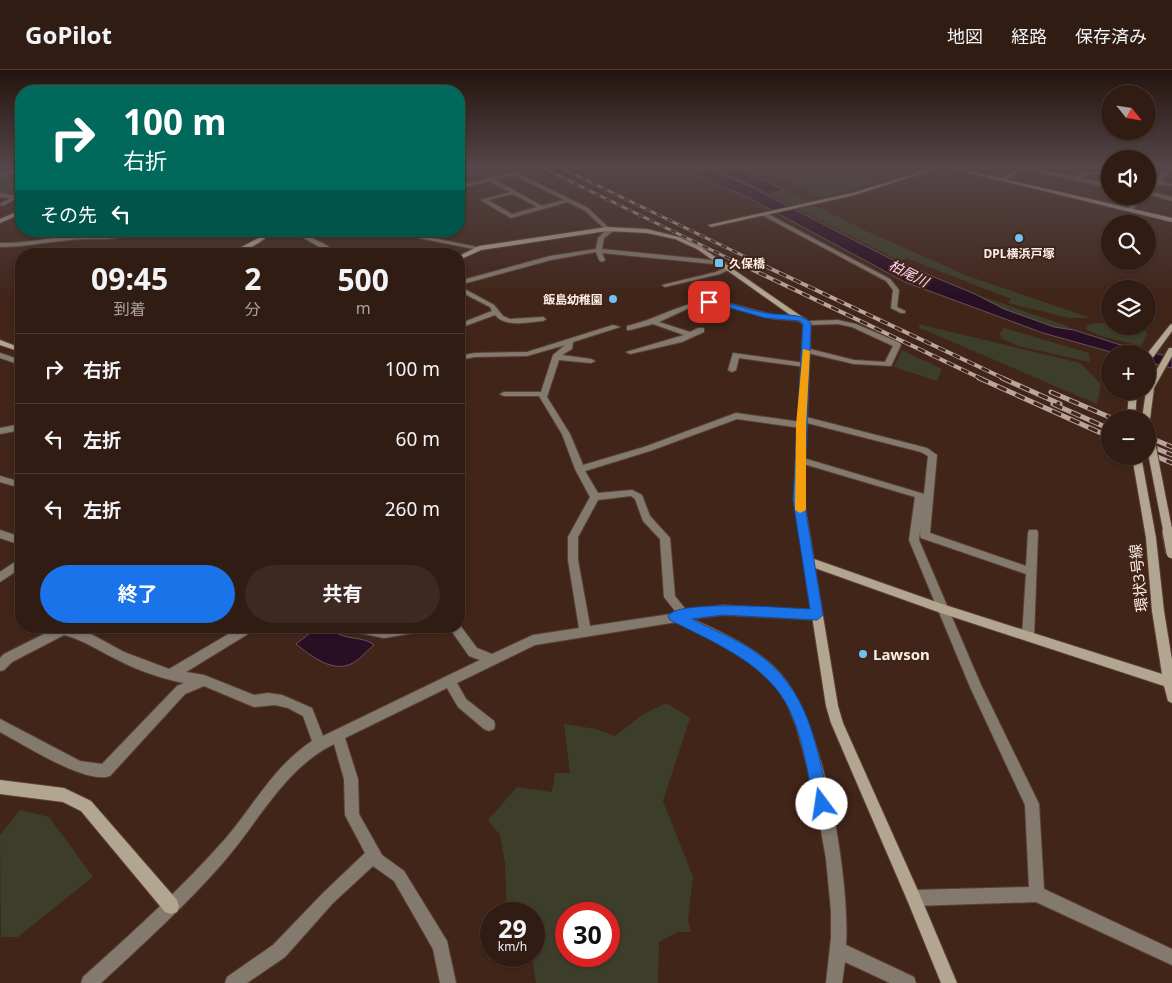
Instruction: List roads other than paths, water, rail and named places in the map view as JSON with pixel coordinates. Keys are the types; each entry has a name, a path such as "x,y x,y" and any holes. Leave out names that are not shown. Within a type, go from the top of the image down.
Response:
{"street":[{"path":"500,210 511,216 536,210"},
{"path":"587,210 610,229"},
{"path":"711,225 782,210"},
{"path":"1129,210 1172,220"},
{"path":"766,213 888,280 896,290 894,308 903,312"},
{"path":"0,221 15,215"},
{"path":"602,260 598,251 600,236 610,229"},
{"path":"420,237 479,248 610,229 647,231 677,238 698,248 727,265 805,321"},
{"path":"0,245 35,244 88,237 118,237"},
{"path":"243,248 264,237"},
{"path":"306,237 325,248"},
{"path":"465,255 479,248"},
{"path":"465,285 550,258 598,251 625,251 639,255 687,258 727,265"},
{"path":"665,285 718,273 727,265"},
{"path":"465,290 492,306 496,312 509,321 543,319"},
{"path":"630,328 643,327 685,307 709,302 724,303 765,316 854,325 897,345 888,364 854,362 806,350"},
{"path":"465,324 496,312"},
{"path":"805,321 806,350 799,500 817,615 837,723 949,983"},
{"path":"654,322 678,329 690,335"},
{"path":"465,357 527,354 616,327"},
{"path":"1156,347 1171,329"},
{"path":"630,352 679,340 701,330"},
{"path":"0,342 15,348"},
{"path":"569,342 569,347 557,357 543,394 566,434 580,469 595,497"},
{"path":"1147,410 1150,388 1172,350"},
{"path":"0,354 15,360"},
{"path":"732,370 736,355 805,365"},
{"path":"557,357 591,361"},
{"path":"504,394 543,394"},
{"path":"580,469 647,449 736,416 802,422 924,450 933,455 925,536 1031,572"},
{"path":"0,431 15,428"},
{"path":"800,460 920,495 914,540 941,608 1032,804 1037,894"},
{"name":"環状3号線","path":"1138,465 1151,538 1158,611 1172,697"},
{"path":"1155,465 1172,553"},
{"path":"0,479 15,483"},
{"path":"595,497 632,492 639,496 646,518 665,538 670,597 679,616 749,655 781,682 800,716 827,821 838,911 838,950 834,983"},
{"path":"586,632 573,560 573,537 595,497"},
{"path":"1028,636 1033,533"},
{"path":"0,534 15,539"},
{"path":"808,561 941,608 1170,683"},
{"path":"0,578 15,567"},
{"path":"89,983 171,906 232,843 286,769 303,754 319,744 490,659 533,640 723,610 817,615"},
{"path":"0,666 8,658 57,633"},
{"path":"89,633 120,656 170,675 204,680 254,701 265,698 296,705 308,712 319,744"},
{"path":"170,675 240,633"},
{"path":"459,633 473,652 490,659"},
{"path":"0,725 79,767 105,771 181,690 204,680"},
{"path":"449,680 462,703 489,725"},
{"path":"338,736 352,779 352,815 374,856 398,876 441,947 448,983"},
{"path":"0,787 64,795 86,806 171,906"},
{"path":"233,983 279,951 328,898 374,856"},
{"path":"914,898 1037,894 1172,957"},
{"path":"838,950 908,983"}],"water":[{"name":"柏尾川","path":"771,210 795,210 891,259 975,294 1004,309 1054,327 1074,330 1121,345 1101,345 1101,349 1043,333 905,282"},
{"path":"1156,354 1172,357 1172,368 1156,364"},
{"path":"310,633 337,633 374,645 353,663 338,666 330,665 315,658 296,644"}],"railway":[{"path":"629,210 732,260"},
{"path":"647,210 752,260"},
{"path":"730,259 982,379"},
{"path":"750,259 1005,379"},
{"path":"979,378 1101,433"},
{"path":"1002,378 1060,404"},
{"path":"1051,392 1101,413"},
{"path":"1053,404 1101,425"},
{"path":"1156,440 1172,447"},
{"path":"1156,448 1172,455"},
{"path":"1156,456 1172,463"}],"place":[{"name":"DPL横浜戸塚","path":"1019,238"},
{"name":"久保橋","path":"719,263"},
{"name":"飯島幼稚園","path":"613,299"},
{"name":"Lawson","path":"863,654"}]}
